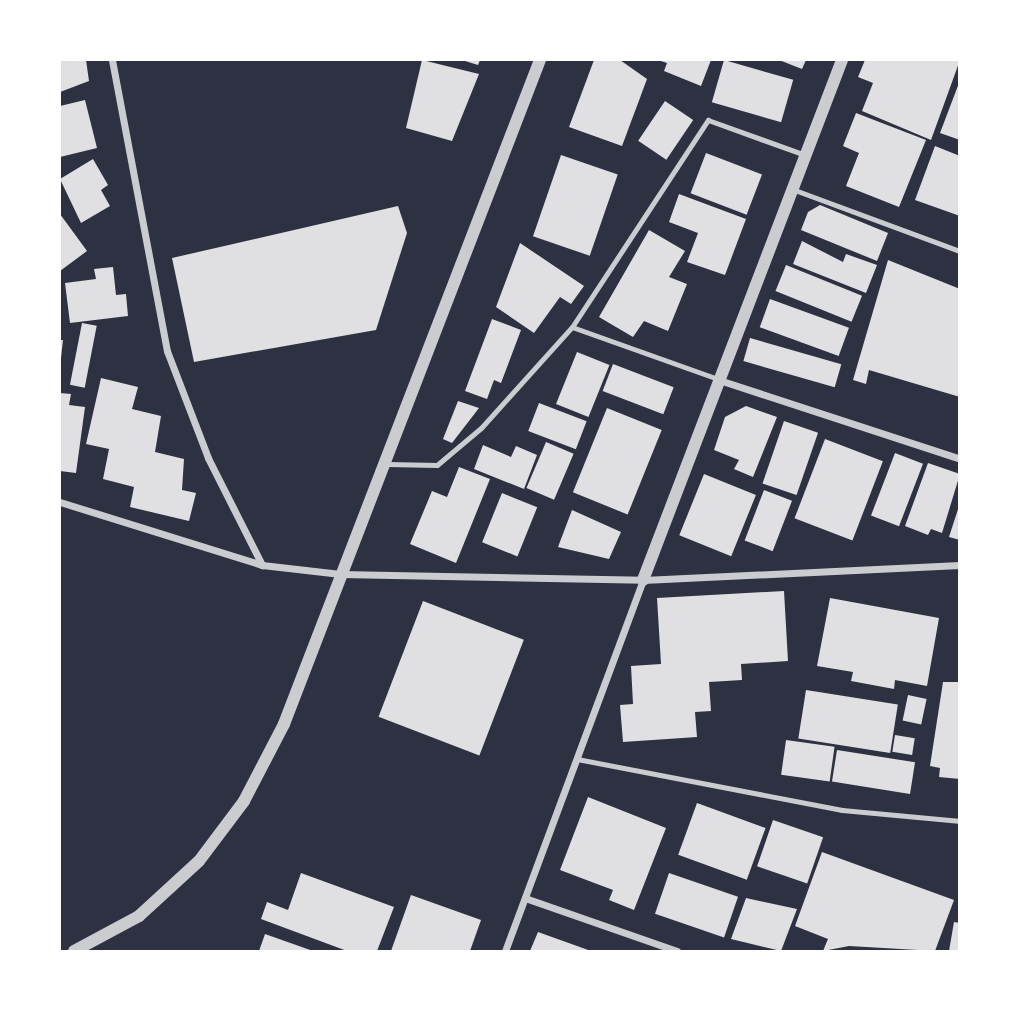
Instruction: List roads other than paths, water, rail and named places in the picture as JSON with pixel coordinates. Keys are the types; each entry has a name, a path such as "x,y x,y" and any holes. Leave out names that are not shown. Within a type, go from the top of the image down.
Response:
{"street":[{"path":"112,60 167,351 208,458 261,565"},
{"path":"74,951 139,916 199,861 244,801 284,724 540,60"},
{"path":"505,951 643,580 842,60"},
{"path":"719,380 960,459"},
{"path":"60,502 261,565 340,574 643,580 960,565"},
{"path":"525,898 677,951"}],"lane":[{"path":"383,464 437,465 481,428 572,327 708,120 805,155"},
{"path":"792,189 960,251"},
{"path":"572,327 719,380"},
{"path":"577,759 842,810 960,821"}]}
